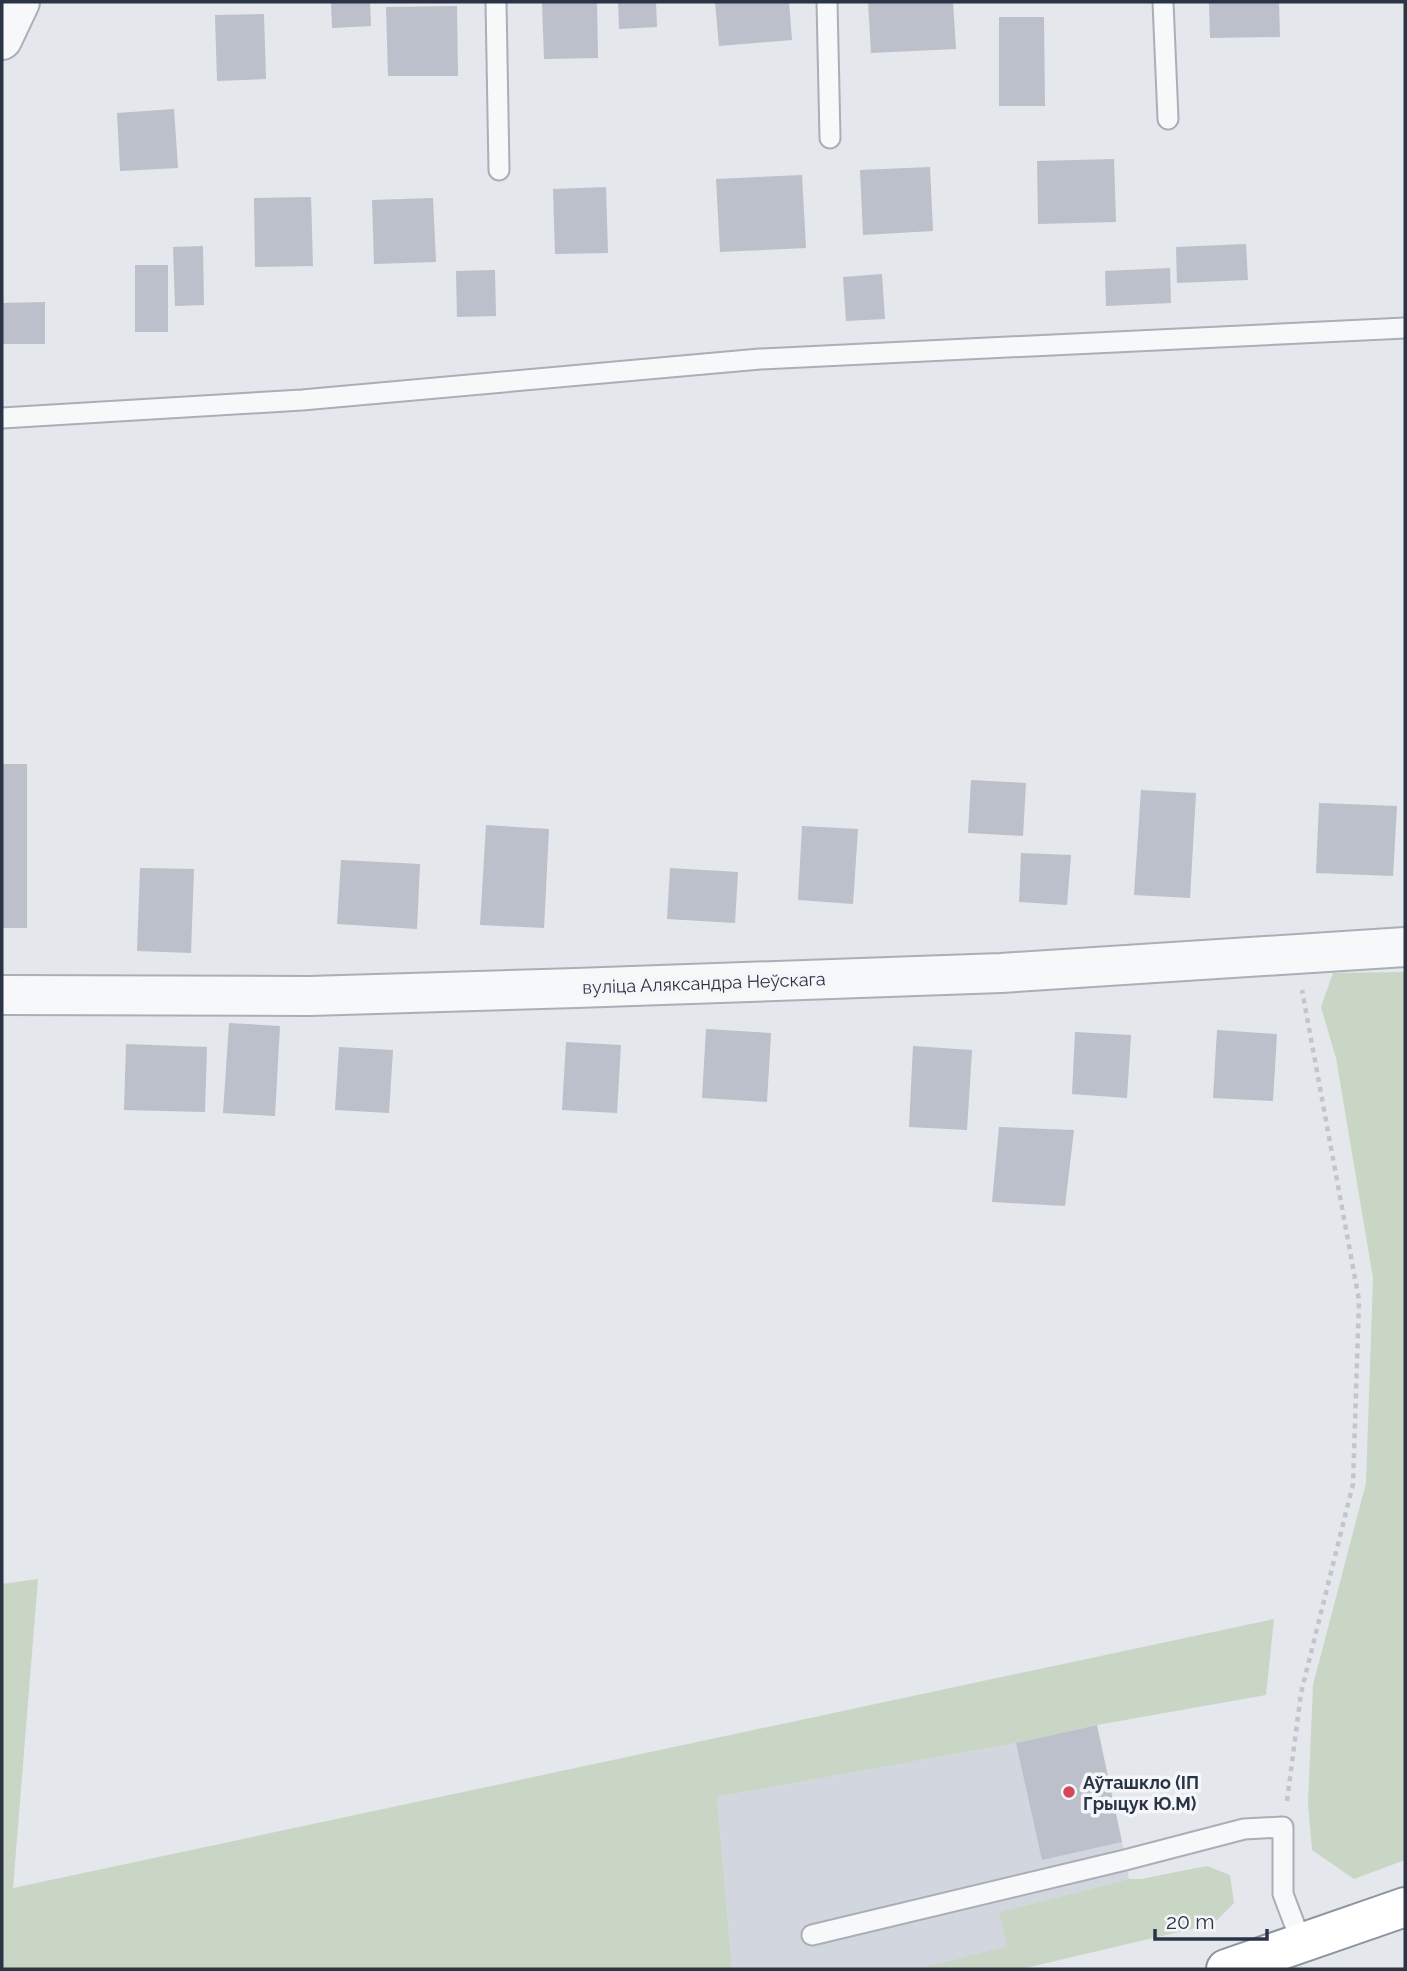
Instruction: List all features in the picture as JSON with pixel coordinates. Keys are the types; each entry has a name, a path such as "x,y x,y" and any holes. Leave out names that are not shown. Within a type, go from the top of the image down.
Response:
{"highway":[{"path":"1226,1969 1405,1907"}],"street":[{"path":"2,40 19,2"},
{"name":"вуліца Аляксандра Неўскага","path":"2,995 309,996 576,988 1001,973 1405,947"}],"lane":[{"path":"496,2 499,170"},
{"path":"827,2 831,138"},
{"path":"1163,2 1168,119"},
{"path":"2,418 302,400 760,359 1405,328"},
{"path":"812,1935 1244,1829 1283,1827 1283,1894 1302,1944"}],"path":[{"path":"1283,1827 1301,1693 1353,1484 1359,1300 1296,954"}],"shaded area":[{"path":"1016,1743 1122,1842 1129,1879 999,1912 1008,1946 917,1969 732,1969 717,1797"}],"green space":[{"path":"1405,972 1405,1860 1354,1879 1312,1850 1308,1803 1313,1685 1366,1483 1373,1278 1336,1058 1321,1007 1333,973"},
{"path":"38,1579 13,1888 1274,1619 1266,1695 717,1797 732,1969 2,1969 2,1584"},
{"path":"1207,1866 1230,1875 1234,1903 1213,1924 1021,1969 917,1969 1007,1946 999,1912 1129,1879"}],"building":[{"path":"331,2 370,2 371,26 332,28"},
{"path":"597,2 598,58 544,59 542,3"},
{"path":"618,2 656,2 657,27 619,29"},
{"path":"715,2 789,2 792,40 719,46"},
{"path":"868,2 953,2 956,49 871,53"},
{"path":"1209,2 1279,2 1280,37 1210,38"},
{"path":"457,6 458,76 388,76 386,7"},
{"path":"264,14 266,79 217,81 215,15"},
{"path":"999,17 1044,17 1045,106 999,106"},
{"path":"174,109 178,168 120,171 117,113"},
{"path":"1114,159 1116,222 1038,224 1037,161"},
{"path":"930,167 933,231 863,235 860,170"},
{"path":"802,175 806,248 720,252 716,179"},
{"path":"606,187 608,253 555,254 553,189"},
{"path":"311,197 313,266 255,267 254,198"},
{"path":"433,198 436,262 374,264 372,200"},
{"path":"1246,244 1248,280 1177,283 1176,247"},
{"path":"203,246 204,305 175,306 173,247"},
{"path":"135,265 168,265 168,332 135,332"},
{"path":"1170,268 1171,303 1106,306 1105,271"},
{"path":"495,270 496,316 457,317 456,271"},
{"path":"882,274 885,319 846,321 843,277"},
{"path":"45,302 45,344 2,344 2,303"},
{"path":"2,764 27,764 27,928 2,928"},
{"path":"971,780 1026,783 1023,836 968,833"},
{"path":"1141,790 1196,793 1190,898 1134,895"},
{"path":"1319,803 1397,806 1393,876 1316,873"},
{"path":"486,825 549,829 544,928 480,925"},
{"path":"802,826 858,829 853,904 798,900"},
{"path":"1021,853 1071,855 1067,905 1019,902"},
{"path":"341,860 420,864 417,929 337,924"},
{"path":"140,868 194,869 191,953 137,951"},
{"path":"670,868 738,872 735,923 667,919"},
{"path":"229,1023 280,1026 275,1116 223,1113"},
{"path":"706,1029 771,1033 767,1102 702,1098"},
{"path":"1217,1030 1277,1034 1273,1101 1213,1098"},
{"path":"1075,1032 1131,1035 1127,1098 1072,1094"},
{"path":"566,1042 621,1045 617,1113 562,1110"},
{"path":"126,1044 207,1047 205,1112 124,1110"},
{"path":"913,1046 972,1050 967,1130 909,1127"},
{"path":"339,1047 393,1050 389,1113 335,1110"},
{"path":"999,1127 1074,1130 1065,1206 992,1202"},
{"name":"Аўташкло (ІП Грыцук Ю.М)","path":"1097,1725 1122,1842 1042,1860 1016,1743"}],"place":[{"name":"Аўташкло (ІП Грыцук Ю.М)","path":"1069,1792"}]}
